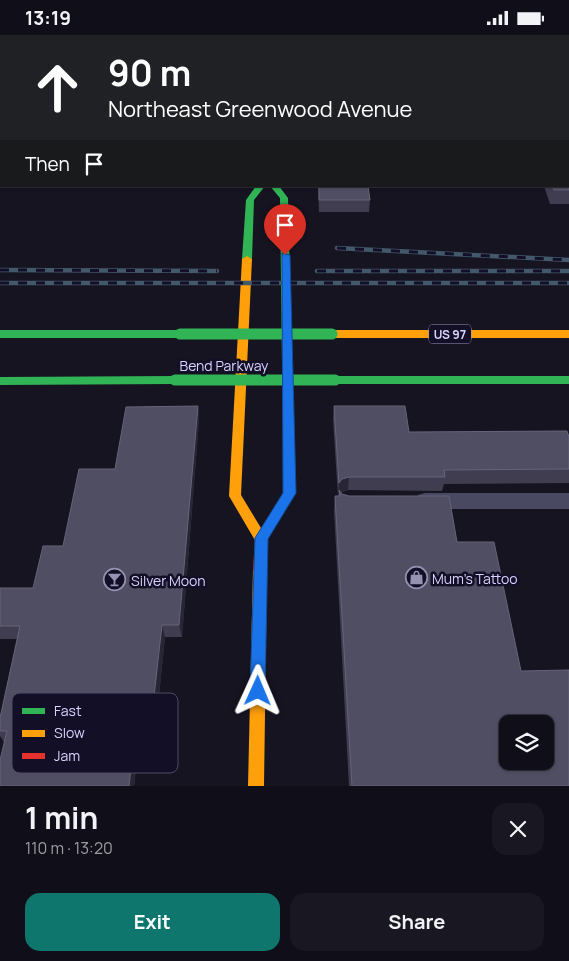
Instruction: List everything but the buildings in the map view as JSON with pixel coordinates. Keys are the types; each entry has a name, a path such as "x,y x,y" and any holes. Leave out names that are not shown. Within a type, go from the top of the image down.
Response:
{"main road":[{"path":"260,187 250,200 235,496 261,538"},
{"path":"256,786 261,538 290,493 284,198 275,187"},
{"name":"US 97","path":"0,334 569,334"},
{"name":"Bend Parkway","path":"0,381 569,380"}],"lane":[{"path":"406,501 569,501"}],"railway":[{"path":"337,248 569,260"},
{"path":"0,270 217,271"},
{"path":"317,271 569,271"},
{"path":"0,283 569,283"}],"traffic: fast":[{"path":"247,259 250,200 260,187"},
{"path":"275,187 284,198 287,365"},
{"path":"0,334 180,334"},
{"path":"180,334 332,334"},
{"path":"0,381 175,380"},
{"path":"175,380 335,380"},
{"path":"335,380 569,380"}],"traffic: slow":[{"path":"247,259 235,496 261,538"},
{"path":"332,334 569,334"},
{"path":"256,786 260,570"}],"traffic: jam":[{"path":"260,570 261,538 290,493 287,365"}],"place":[{"name":"Mum's Tattoo","path":"416,578"},
{"name":"Silver Moon","path":"115,580"}],"route":[{"path":"258,691 261,538 290,493 285,255"}]}
